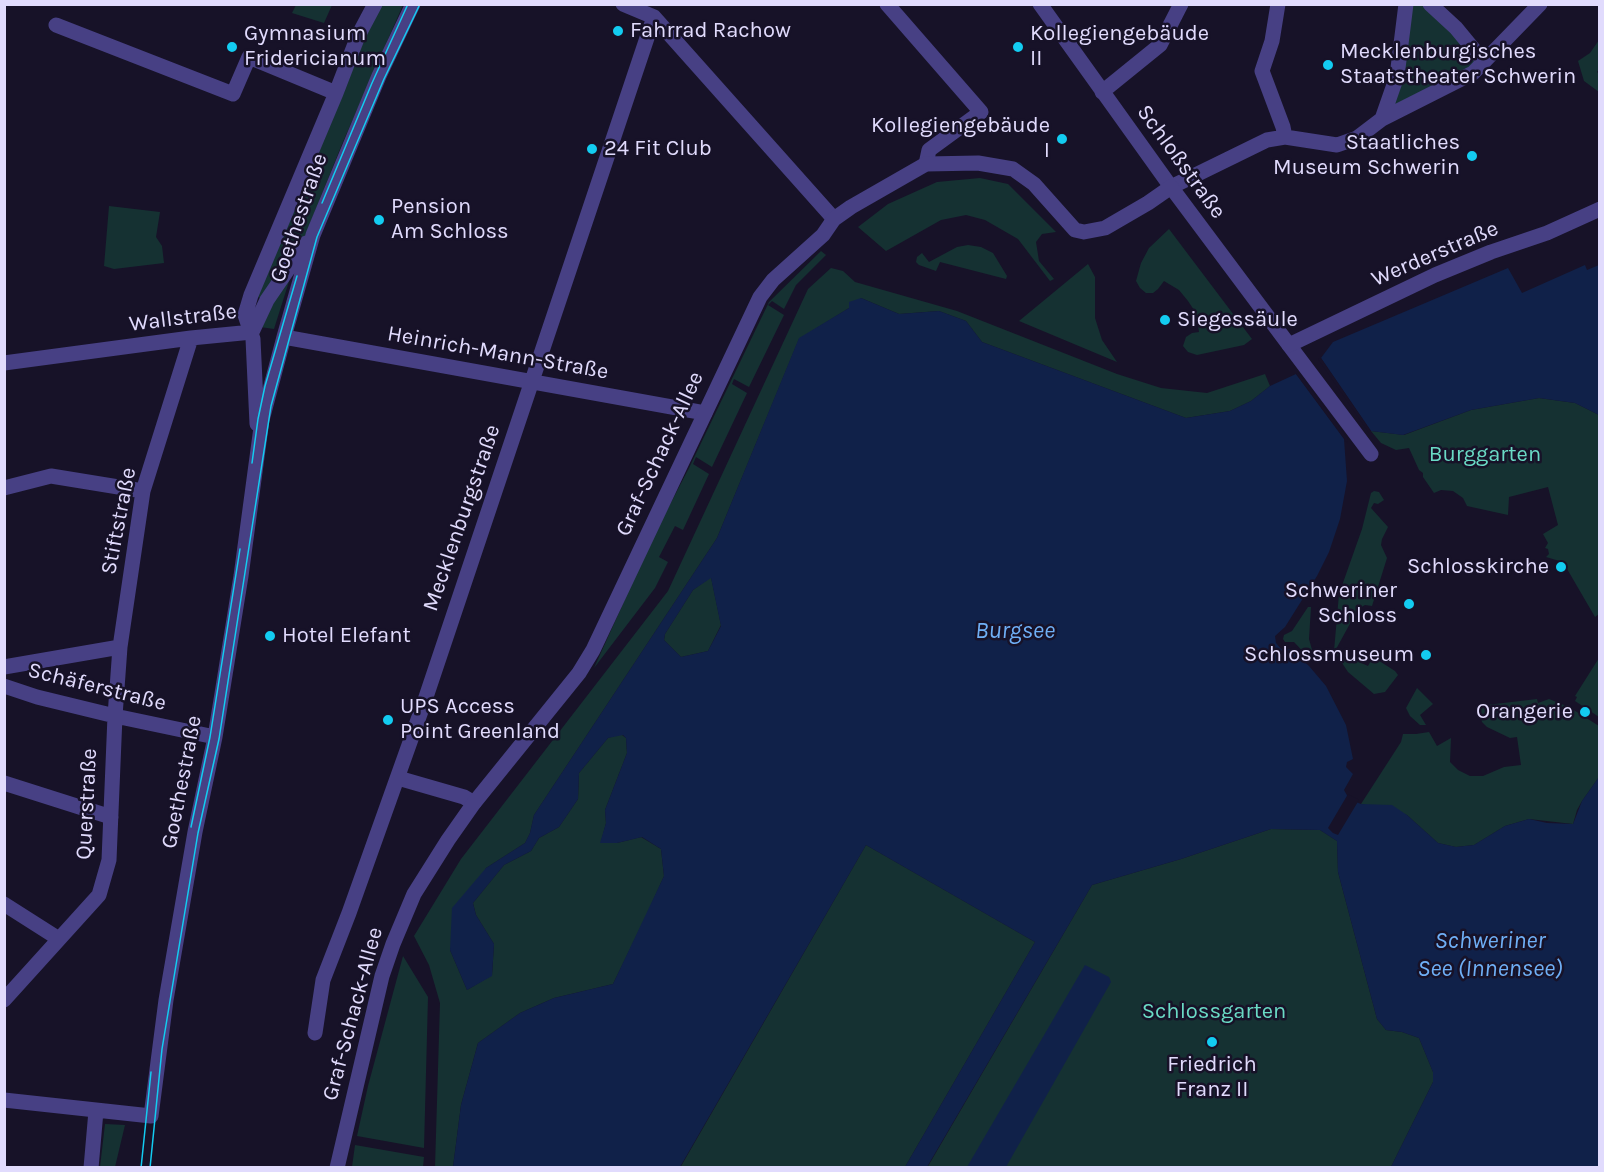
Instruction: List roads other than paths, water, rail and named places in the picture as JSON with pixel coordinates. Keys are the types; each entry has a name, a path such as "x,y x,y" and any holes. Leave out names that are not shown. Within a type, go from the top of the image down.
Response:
{"street":[{"name":"Goethestraße","path":"258,457 252,332 245,315 251,295 358,36 375,4"},
{"name":"Goethestraße","path":"96,1111 151,1116 167,991 195,832 215,737 243,564 262,420 313,235 379,76 413,4"},
{"path":"623,4 654,17 834,219"},
{"name":"Graf-Schack-Allee","path":"887,4 981,112 929,150 926,164"},
{"name":"Schloßstraße","path":"1040,4 1171,187 1371,454"},
{"path":"1102,92 1160,45 1181,4"},
{"path":"1278,4 1272,41 1262,71 1283,126 1284,137"},
{"path":"1382,119 1397,76 1406,4"},
{"path":"1171,187 1267,140 1284,137 1337,145 1358,138 1382,119 1473,73 1540,4"},
{"path":"1442,8 1484,62"},
{"name":"Mecklenburgstraße","path":"315,1034 323,980 350,913 398,778 654,17"},
{"path":"56,25 233,94 249,57 336,93"},
{"name":"Graf-Schack-Allee","path":"338,1167 371,1019 393,944 414,894 474,803 579,673 593,650 760,297 773,280 823,235 834,219 926,164 978,163 1013,169 1034,184 1075,230 1084,232 1105,228 1171,187"},
{"name":"Werderstraße","path":"1289,345 1435,275 1547,232 1599,209"},
{"name":"Wallstraße","path":"4,363 252,332 267,300 313,235"},
{"name":"Heinrich-Mann-Straße","path":"284,337 705,413"},
{"name":"Stiftstraße","path":"115,717 120,647 144,491 191,338"},
{"path":"4,488 51,476 144,491"},
{"name":"Schäferstraße","path":"4,667 120,647"},
{"name":"Schäferstraße","path":"4,686 36,697 115,717 215,737"},
{"name":"Querstraße","path":"4,1000 99,895 109,860 115,717"},
{"path":"398,778 464,797 474,803"},
{"path":"4,783 111,817"},
{"path":"4,904 59,939"},
{"path":"4,1101 96,1111 91,1167"}],"water":[{"path":"1585,265 1587,270 1599,265 1599,415 1575,403 1539,398 1471,410 1403,435 1371,431 1321,358 1333,342 1508,268 1522,293"},
{"name":"Burgsee","path":"861,298 899,314 939,311 966,321 982,342 1186,418 1230,411 1251,401 1270,386 1296,374 1344,439 1347,481 1340,519 1329,552 1285,627 1275,636 1276,643 1281,649 1291,649 1326,686 1346,725 1353,759 1347,762 1346,767 1353,774 1344,790 1349,799 1361,804 1392,805 1407,815 1438,843 1456,847 1474,845 1505,826 1529,819 1547,823 1573,824 1582,801 1599,777 1599,1167 1391,1167 1433,1082 1433,1072 1419,1038 1402,1032 1386,1030 1377,1019 1338,872 1337,841 1320,830 1271,829 1092,885 927,1167 905,1167 1035,942 866,845 680,1167 453,1167 461,1105 478,1043 520,1013 554,998 613,984 664,876 661,849 642,837 617,843 600,843 606,823 605,810 627,753 626,738 623,735 608,738 579,773 578,799 559,827 539,838 531,851 504,865 473,903 476,915 494,944 492,976 467,990 450,950 452,908 486,868 525,843 534,815 717,538 799,338 849,308 849,302","holes":["711,578 721,626 708,651 681,657 664,640 665,634 693,590"]},
{"path":"1085,965 1109,977 1111,982 1006,1167 967,1167"}],"tram line":[{"path":"322,203 408,4"},
{"path":"150,1168 162,1049 198,833 219,739 271,406 317,237 384,79 420,4"},
{"path":"252,463 265,386 297,276"},
{"path":"191,827 210,737 240,549"},
{"path":"141,1168 151,1072"}],"place":[{"name":"Fahrrad Rachow","path":"618,31"},
{"name":"Gymnasium Fridericianum","path":"232,47"},
{"name":"Kollegiengebäude II","path":"1018,47"},
{"name":"Mecklenburgisches Staatstheater Schwerin","path":"1328,65"},
{"name":"Kollegiengebäude I","path":"1062,139"},
{"name":"24 Fit Club","path":"592,149"},
{"name":"Staatliches Museum Schwerin","path":"1472,156"},
{"name":"Pension Am Schloss","path":"379,220"},
{"name":"Siegessäule","path":"1165,320"},
{"name":"Schlosskirche","path":"1561,567"},
{"name":"Schweriner Schloss","path":"1409,604"},
{"name":"Hotel Elefant","path":"270,636"},
{"name":"Schlossmuseum","path":"1426,655"},
{"name":"Orangerie","path":"1585,712"},
{"name":"UPS Access Point Greenland","path":"388,720"},
{"name":"Friedrich Franz II","path":"1212,1042"}],"park label":[{"name":"Burggarten","path":"1485,455"},
{"name":"Schlossgarten","path":"1214,1012"}],"water label":[{"name":"Schweriner See (Innensee)","path":"1490,955"}]}
